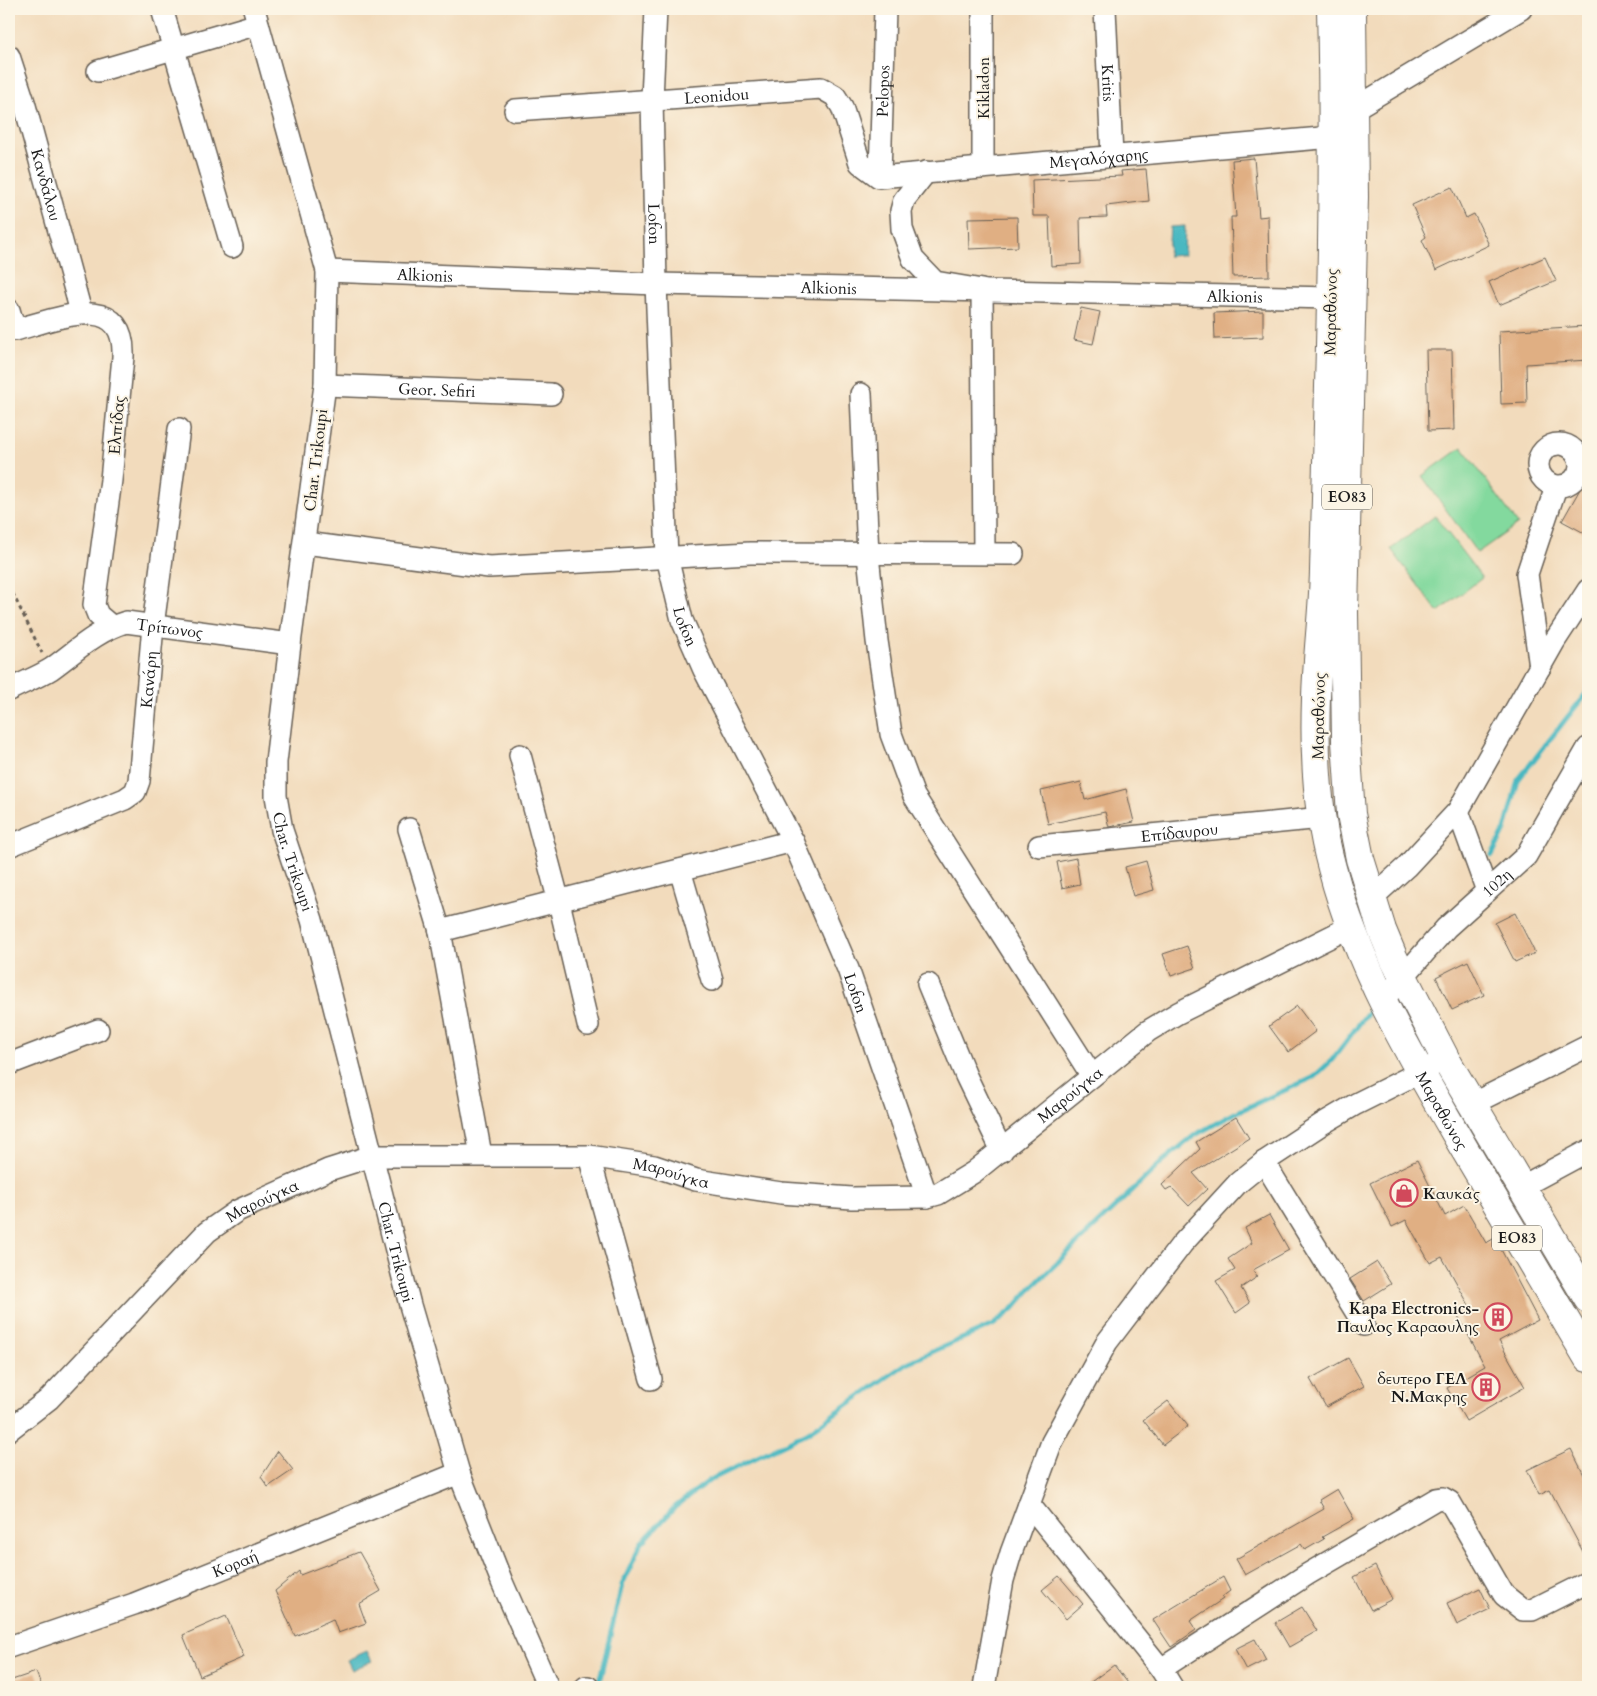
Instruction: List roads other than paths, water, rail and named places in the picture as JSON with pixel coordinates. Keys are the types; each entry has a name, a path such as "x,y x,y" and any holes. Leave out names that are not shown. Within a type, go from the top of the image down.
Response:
{"main road":[{"name":"Μαραθώνος","path":"1331,9 1333,137 1331,298 1323,611 1316,698 1316,743 1322,818 1331,865 1350,927 1382,1001 1419,1073 1588,1358"},
{"name":"Μαραθώνος","path":"1352,9 1354,197 1344,612 1346,741 1351,814 1360,858 1382,930 1402,976 1446,1060 1588,1299"}],"street":[{"path":"162,9 232,246"},
{"name":"Lofon","path":"656,9 652,99 656,284 667,557 682,620 700,662 793,842 848,969 927,1197"},
{"name":"Pelopos","path":"874,172 885,9"},
{"name":"Kikladon","path":"983,9 984,167"},
{"name":"Kritis","path":"1105,9 1112,156"},
{"path":"1354,109 1521,9"},
{"path":"98,71 175,48 256,16"},
{"name":"Char. Trikoupi","path":"256,16 327,271 325,385 290,644 276,762 276,796 282,830 312,920 410,1305 459,1473 502,1582 548,1687"},
{"name":"Κανδάλου","path":"9,56 24,102 81,312"},
{"name":"Leonidou","path":"515,110 821,88 835,96 842,107 860,163 874,172"},
{"name":"Μεγαλόχαρης","path":"874,172 926,172 1333,137"},
{"path":"926,172 904,200 901,211 902,229 913,259 935,282 982,290 984,553"},
{"name":"Alkionis","path":"327,271 656,284 1331,298"},
{"name":"Ελπίδας","path":"9,310 15,330 81,312 102,316 119,328 124,343 111,480 94,605 98,615 111,626"},
{"name":"Geor. Sefiri","path":"325,385 551,394"},
{"path":"861,394 868,555 877,641 891,734 914,796 1092,1076"},
{"name":"Κανάρη","path":"9,846 125,800 135,792 139,781 153,626 179,429"},
{"path":"1558,444 1582,450 1581,466 1576,479 1564,486 1556,487 1544,481 1540,475 1538,461 1541,454 1551,445 1558,444"},
{"path":"1540,666 1528,574 1556,487"},
{"path":"305,543 489,567 750,553 868,555 1013,554"},
{"path":"1372,898 1406,867 1458,811 1540,666 1588,590"},
{"name":"Τρίτωνος","path":"9,690 50,670 76,648 111,626 126,622 290,644"},
{"name":"102η","path":"1382,1001 1446,928 1526,856 1588,748"},
{"path":"520,755 559,902 588,1025"},
{"path":"1458,811 1487,891"},
{"name":"Επίδαυρου","path":"1039,846 1322,818"},
{"path":"409,828 440,931 480,1155"},
{"path":"440,931 793,842"},
{"path":"680,870 712,980"},
{"name":"Μαρούγκα","path":"9,1430 49,1399 207,1232 237,1211 328,1170 372,1156 589,1156 654,1166 696,1180 781,1193 852,1198 927,1197 938,1194 974,1172 1126,1048 1178,1013 1350,927"},
{"path":"928,984 966,1076 1002,1151"},
{"path":"9,1064 98,1030"},
{"path":"1472,1104 1588,1046"},
{"path":"984,1687 1003,1580 1029,1504 1052,1442 1107,1342 1182,1244 1238,1183 1264,1162 1356,1104 1446,1060"},
{"path":"1522,1187 1588,1151"},
{"path":"589,1156 650,1379"},
{"path":"1264,1162 1364,1324"},
{"name":"Κοραή","path":"9,1647 134,1604 459,1473"},
{"path":"1161,1669 1308,1574 1436,1499 1442,1498 1450,1502 1504,1596 1523,1610 1532,1610 1588,1582"},
{"path":"1029,1504 1161,1669 1172,1687"}],"water":[{"path":"1185,226 1184,255 1168,256 1170,227"},
{"path":"367,1651 372,1661 352,1670 347,1660"}],"waterway":[{"path":"1492,855 1505,830 1518,780 1588,691"},
{"path":"598,1687 622,1585 641,1544 675,1507 710,1480 807,1433 907,1363 993,1325 1012,1310 1032,1287 1163,1161 1195,1135 1235,1113 1314,1077 1332,1060 1368,1012"}],"place":[{"name":"Καυκάς","path":"1404,1193"},
{"name":"Kapa Electronics- Παυλος Καραουλης","path":"1498,1317"},
{"name":"δευτερο ΓΕΛ Ν.Μακρης","path":"1486,1387"}]}
